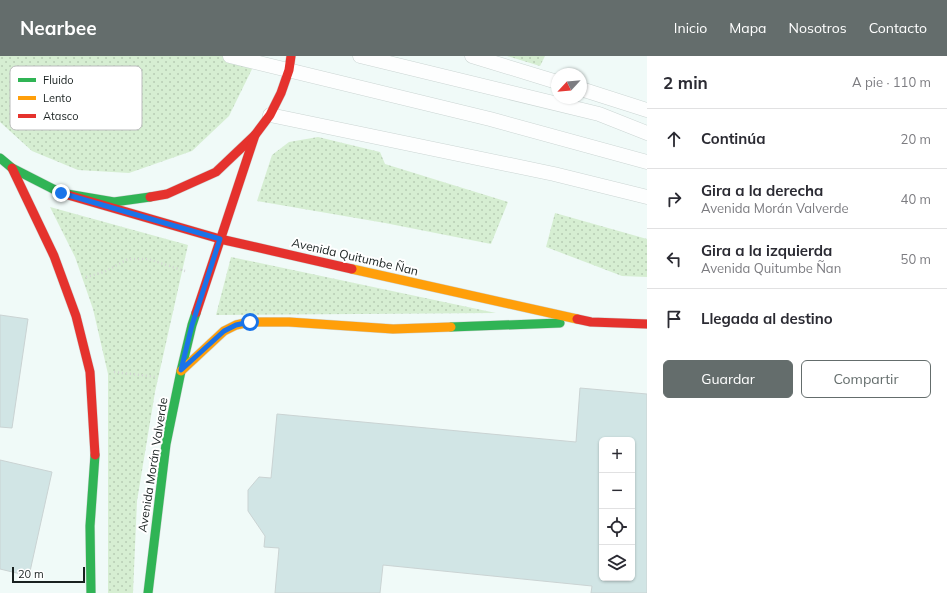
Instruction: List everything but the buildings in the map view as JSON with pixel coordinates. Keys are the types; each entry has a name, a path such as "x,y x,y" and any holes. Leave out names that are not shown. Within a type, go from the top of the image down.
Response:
{"main road":[{"path":"0,158 12,168 61,193 114,202 167,194 216,172 255,135 270,115 289,70 291,56"},
{"name":"Avenida Morán Valverde","path":"148,593 166,444 181,370 192,325 255,135"},
{"path":"12,168 54,256 76,316 90,372 96,451 90,526 91,593"},
{"name":"Avenida Quitumbe Ñan","path":"61,193 220,239 591,322 647,324"},
{"path":"181,370 224,331 236,325 250,322 289,322 393,329 591,322"}],"lane":[{"path":"230,56 490,119 647,162"},
{"path":"360,56 598,114 647,133"},
{"path":"472,56 551,80"},
{"path":"587,91 647,110"},
{"path":"270,115 554,174 647,197"}],"path":[{"path":"64,283 104,272 128,260 148,259 207,279"},
{"path":"111,372 157,377"}],"green space":[{"path":"0,56 255,56 254,65 229,116 192,151 129,173 78,170 32,151 0,122"},
{"path":"507,56 545,56 540,66"},
{"path":"318,137 380,152 385,164 508,202 491,244 385,223 257,201 272,155 289,142"},
{"path":"50,207 188,245 155,392 137,501 133,593 108,593 108,374 93,309 75,257"},
{"path":"555,213 647,239 647,277 622,276 546,247"},
{"path":"231,257 496,313 216,315"}],"traffic: fast":[{"path":"0,158 12,168 61,193 114,202 150,197"},
{"path":"148,593 166,444 181,371 196,313"},
{"path":"451,327 560,323"},
{"path":"91,593 90,526 95,455"}],"traffic: slow":[{"path":"352,269 577,319"},
{"path":"181,371 224,331 236,325 250,322 289,322 393,329 451,327"}],"traffic: jam":[{"path":"150,197 167,194 216,172 255,135 270,115 281,93 289,70 291,56"},
{"path":"196,313 255,135"},
{"path":"12,168 54,256 76,316 90,372 95,455"},
{"path":"61,193 220,239 352,269"},
{"path":"577,319 591,322 647,324"}],"route":[{"path":"61,193 220,239 192,325 181,370 224,331 236,325 250,322"}]}
